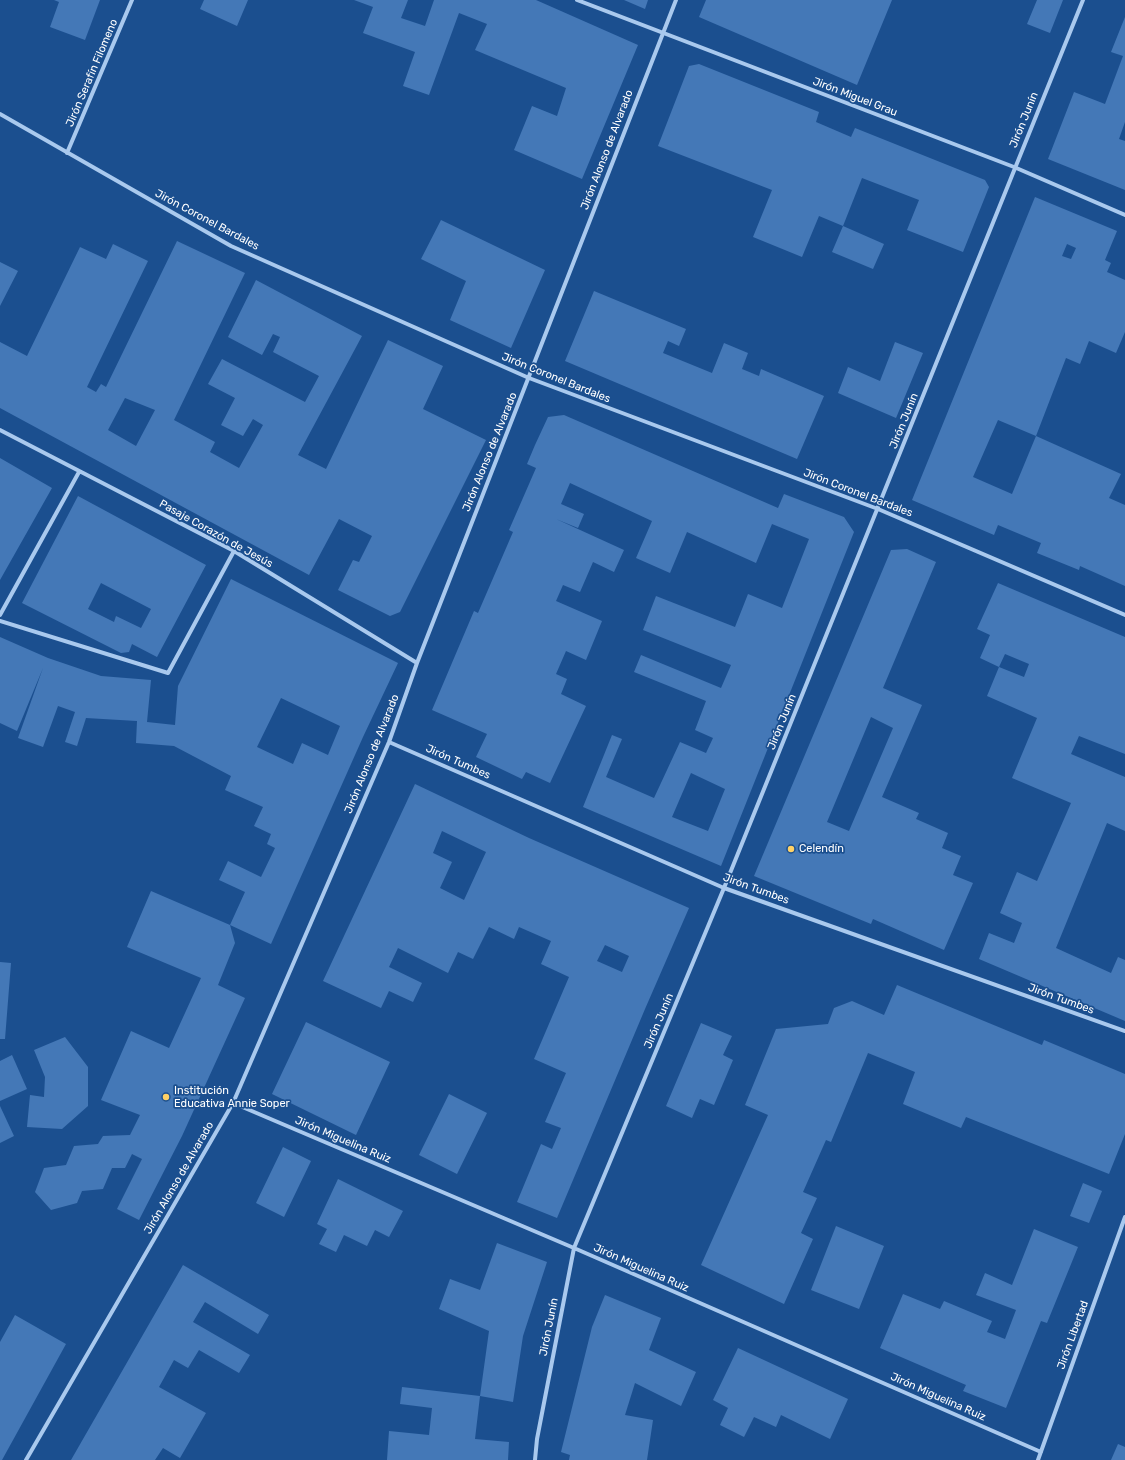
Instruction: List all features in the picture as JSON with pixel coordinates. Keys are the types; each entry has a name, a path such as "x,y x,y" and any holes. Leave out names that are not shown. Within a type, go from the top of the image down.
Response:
{"street":[{"name":"Jirón Serafín Filomeno","path":"67,153 132,0"},
{"name":"Jirón Miguel Grau","path":"577,0 1014,167 1125,215"},
{"name":"Jirón Alonso de Alvarado","path":"26,1460 233,1103 389,742 417,663 676,0"},
{"name":"Jirón Junín","path":"536,1460 537,1440 574,1248 724,888 878,509 1014,167 1083,0"},
{"name":"Jirón Coronel Bardales","path":"0,114 231,246 529,378 878,509 1125,615"},
{"name":"Pasaje Corazón de Jesús","path":"0,430 234,552 417,663"},
{"path":"0,615 79,472"},
{"path":"0,621 168,673 234,552"},
{"name":"Jirón Tumbes","path":"389,742 724,888 1125,1031"},
{"name":"Jirón Miguelina Ruiz","path":"233,1103 574,1248 1041,1452"},
{"name":"Jirón Libertad","path":"1038,1460 1125,1217"}],"building":[{"path":"54,0 100,0 85,40 50,27 59,2"},
{"path":"204,0 248,0 237,26 200,9"},
{"path":"354,0 408,0 401,18 425,26 434,0 536,0 638,45 582,179 514,150 532,106 557,116 566,88 475,50 487,24 459,13 429,95 403,86 415,52 363,33 373,7"},
{"path":"624,0 648,0 645,9"},
{"path":"706,0 892,0 857,85 699,17"},
{"path":"1037,0 1063,0 1050,33 1027,24"},
{"path":"1125,17 1125,122 1119,139 1125,141 1125,190 1048,159 1074,92 1105,104 1123,56 1111,52"},
{"path":"699,64 819,112 816,122 851,137 855,128 985,180 989,187 963,252 907,230 919,200 862,178 843,226 819,216 802,257 753,237 772,190 658,146 689,66"},
{"path":"1035,197 1117,231 1105,260 1111,263 1107,272 1125,280 1125,332 1116,353 1089,341 1080,364 1066,358 1036,436 1121,474 1109,498 1125,505 1125,586 1080,566 1079,570 1037,553 1041,543 998,525 994,535 912,500","holes":["1067,244 1076,248 1071,259 1062,256","998,420 1036,436 1012,494 973,477"]},
{"path":"441,220 545,270 511,348 450,320 466,281 421,259"},
{"path":"843,226 884,244 873,269 832,252"},
{"path":"177,241 245,273 174,420 215,442 210,452 239,468 263,425 253,419 243,436 221,425 235,398 208,384 222,359 305,402 319,376 273,352 280,337 273,334 262,355 228,337 256,280 362,336 298,455 326,469 388,340 443,366 423,409 486,440 400,612 390,616 338,590 353,560 359,562 372,536 339,519 309,575 0,408 0,342 27,356 80,247 106,259 113,244 148,261 87,387 96,392 101,384 106,387","holes":["125,398 155,410 136,446 108,430"]},
{"path":"0,262 18,271 0,306"},
{"path":"594,291 686,329 679,346 668,341 663,353 712,373 724,343 748,353 742,369 759,376 761,369 824,396 797,459 565,361"},
{"path":"895,342 923,353 896,418 838,393 848,367 880,381"},
{"path":"564,415 778,508 784,494 844,517 854,532 721,866 583,807 612,735 622,739 606,777 654,798 680,742 706,753 713,738 695,730 706,701 634,672 641,655 721,688 731,665 643,630 656,596 735,627 748,594 782,608 809,539 772,524 756,563 687,532 670,573 636,558 652,521 570,483 561,504 584,514 578,528 556,519 624,550 614,572 593,562 580,592 563,585 556,601 602,621 586,660 566,651 556,674 567,679 561,694 586,706 550,783 526,772 522,779 476,757 487,734 432,710 474,611 478,613 513,532 509,530 536,468 527,464 548,417","holes":["691,773 725,789 708,831 672,817"]},
{"path":"0,458 52,488 0,580"},
{"path":"78,496 206,565 157,657 132,644 129,652 121,653 22,603","holes":["101,583 151,609 141,628 116,616 114,622 88,609"]},
{"path":"907,549 936,562 883,688 922,705 882,797 919,813 916,819 948,833 942,848 961,856 953,875 973,883 944,950 873,919 871,924 754,876 891,550","holes":["871,717 893,728 849,831 827,822"]},
{"path":"231,579 398,663 363,737 271,944 230,925 245,892 219,880 228,861 261,877 275,848 267,844 271,834 254,826 263,807 225,790 231,776 174,746 136,743 137,721 86,718 77,746 65,742 75,712 58,706 43,747 18,738 43,668 17,731 0,723 0,637 48,658 101,676 151,680 147,722 175,725 178,686","holes":["281,698 340,726 328,755 302,743 293,764 257,747"]},
{"path":"998,583 1125,637 1125,754 1079,736 1071,754 1125,777 1125,831 1107,823 1056,948 1111,973 1118,957 1125,960 1125,1021 979,959 989,933 1014,943 1022,923 1000,913 1017,872 1037,881 1071,803 1012,778 1037,718 987,696 999,667 980,658 990,635 977,629","holes":["1005,654 1029,664 1024,677 999,667"]},
{"path":"415,784 529,838 689,908 557,1218 517,1202 541,1144 552,1149 561,1128 545,1122 566,1073 534,1059 569,977 541,964 551,941 519,927 514,939 489,927 473,959 458,952 448,973 398,948 389,967 422,983 413,1002 389,991 381,1008 323,981","holes":["442,831 486,852 464,900 440,888 452,862 433,853","605,945 629,956 622,972 597,961"]},
{"path":"151,891 230,925 235,943 218,985 245,998 182,1136 139,1220 117,1209 142,1159 132,1154 125,1168 112,1168 103,1189 82,1191 77,1203 51,1210 35,1192 44,1168 66,1165 74,1146 98,1144 103,1136 130,1135 140,1115 101,1100 131,1031 169,1048 201,978 127,947"},
{"path":"0,962 11,963 5,1039 0,1039"},
{"path":"897,985 1042,1045 1044,1040 1125,1074 1125,1134 1109,1174 966,1117 961,1128 903,1104 915,1072 868,1053 831,1142 826,1140 803,1192 817,1198 801,1233 813,1239 784,1304 701,1265 768,1115 745,1105 776,1029 828,1024 834,1008 852,1001 884,1015"},
{"path":"306,1022 390,1062 356,1135 272,1094"},
{"path":"701,1023 732,1036 723,1055 733,1060 714,1105 700,1099 692,1118 666,1106"},
{"path":"65,1037 88,1067 88,1106 62,1129 27,1127 30,1095 44,1097 45,1077 34,1050"},
{"path":"12,1055 27,1089 0,1101 0,1061"},
{"path":"449,1094 487,1113 457,1174 419,1155"},
{"path":"0,1106 14,1136 0,1143"},
{"path":"283,1147 311,1161 284,1217 256,1203"},
{"path":"338,1179 403,1211 389,1237 375,1230 367,1246 344,1235 336,1252 319,1244 327,1229 317,1224"},
{"path":"1083,1183 1102,1191 1089,1223 1070,1216"},
{"path":"836,1226 884,1246 859,1309 811,1290"},
{"path":"1034,1229 1078,1247 1047,1323 1041,1321 1006,1408 963,1391 966,1385 880,1348 903,1294 940,1309 944,1301 992,1321 987,1332 1005,1339 1016,1310 976,1295 985,1273 1012,1285"},
{"path":"497,1243 547,1262 523,1336 513,1402 480,1396 489,1331 439,1309 450,1279 480,1290"},
{"path":"183,1265 269,1315 258,1334 205,1302 193,1322 250,1355 239,1373 199,1350 188,1368 174,1360 159,1387 206,1413 180,1458 163,1448 155,1460 71,1460"},
{"path":"605,1295 661,1318 649,1350 696,1372 681,1406 635,1383 625,1415 653,1420 647,1460 569,1460 570,1455 561,1452 592,1327"},
{"path":"15,1315 66,1344 2,1460 0,1460 0,1342"},
{"path":"738,1348 848,1399 830,1439 781,1415 776,1427 754,1417 744,1437 720,1425 728,1408 713,1400"},
{"path":"402,1387 480,1396 475,1439 509,1442 508,1460 387,1460 389,1431 429,1435 432,1408 400,1404"},
{"path":"1118,1444 1125,1447 1125,1460 1111,1460"}],"place":[{"name":"Celendín","path":"791,849"},
{"name":"Institución Educativa Annie Soper","path":"166,1097"}]}
